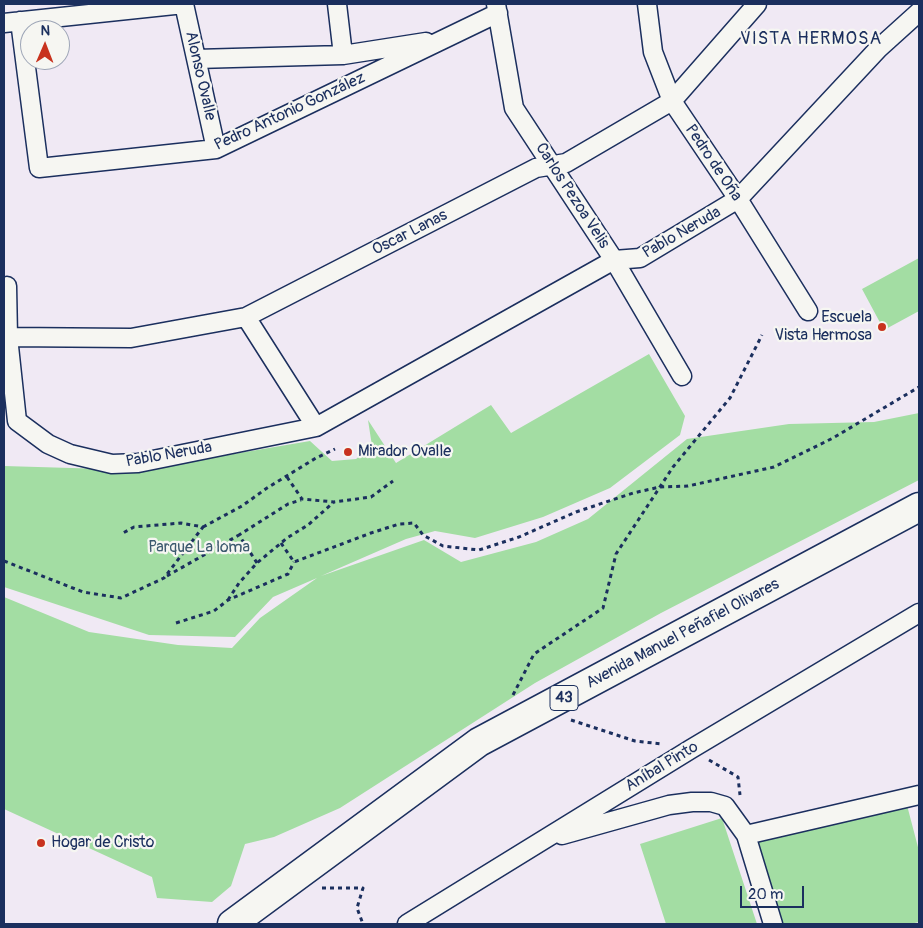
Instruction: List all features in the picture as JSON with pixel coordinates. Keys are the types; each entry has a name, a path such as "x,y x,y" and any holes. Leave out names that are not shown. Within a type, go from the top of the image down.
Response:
{"main road":[{"name":"Avenida Manuel Peñafiel Olivares","path":"232,924 480,742 919,507"}],"street":[{"path":"12,22 184,4"},
{"name":"Alonso Ovalle","path":"184,4 216,149"},
{"path":"337,4 343,54"},
{"name":"Pedro de Oña","path":"647,4 653,52 672,101 738,199 808,311"},
{"name":"Oscar Lanas","path":"8,336 131,338 246,317 536,168 566,163 672,101 757,4"},
{"name":"Pedro Antonio González","path":"12,22 39,168 216,149 444,39 497,9"},
{"name":"Carlos Pezoa Velis","path":"497,9 514,108 614,260 682,376"},
{"name":"Pablo Neruda","path":"7,286 8,336 17,420 48,444 70,454 112,464 138,463 316,427 614,260 640,258 738,199 878,49 919,12"},
{"name":"Pedro Antonio González","path":"196,59 343,54 444,39"},
{"path":"246,317 316,427"},
{"name":"Aníbal Pinto","path":"407,924 919,612"},
{"path":"746,835 919,795"},
{"path":"542,840 669,805 711,802 725,806 746,835 773,924"}],"path":[{"path":"500,730 512,697 534,654 603,608 616,554 673,467 730,398 762,335"},
{"path":"176,624 214,611 228,600 288,574 294,562 398,524 414,523 423,535 443,546 479,550 519,537 576,512 633,493 660,487 688,486 774,467 833,438 919,388"},
{"path":"164,578 203,527 242,506 316,458 335,449"},
{"path":"287,476 302,499"},
{"path":"4,561 83,592 121,598 164,578 239,535 288,504 302,499 334,502 370,497 393,481"},
{"path":"228,600 256,563 308,525 334,502"},
{"path":"123,533 134,527 181,523 203,527"},
{"path":"239,535 256,563"},
{"path":"281,543 294,562"},
{"path":"293,879 301,888 363,888 357,908 363,924"}],"green space":[{"path":"919,258 919,311 884,330 862,289"},
{"name":"Parque La loma","path":"649,354 685,416 680,435 610,488 543,517 475,538 435,531 406,539 321,576 424,540 461,562 536,542 588,519 687,439 789,424 874,422 919,413 919,480 661,613 535,683 340,808 274,837 245,844 231,886 212,902 157,898 152,877 4,809 4,597 89,632 178,645 232,648 260,618 317,578 273,597 235,637 149,635 4,587 4,466 139,470 310,441 332,461 356,459 372,446 368,420 396,463 491,405 511,433"},
{"path":"903,790 919,851 919,922 910,924 773,924 748,831"},
{"path":"722,818 757,924 666,924 640,844"}],"place":[{"name":"Escuela Vista Hermosa","path":"882,327"},
{"name":"Mirador Ovalle","path":"348,452"},
{"name":"Hogar de Cristo","path":"41,843"}],"district":[{"name":"VISTA HERMOSA","path":"811,39"}]}
